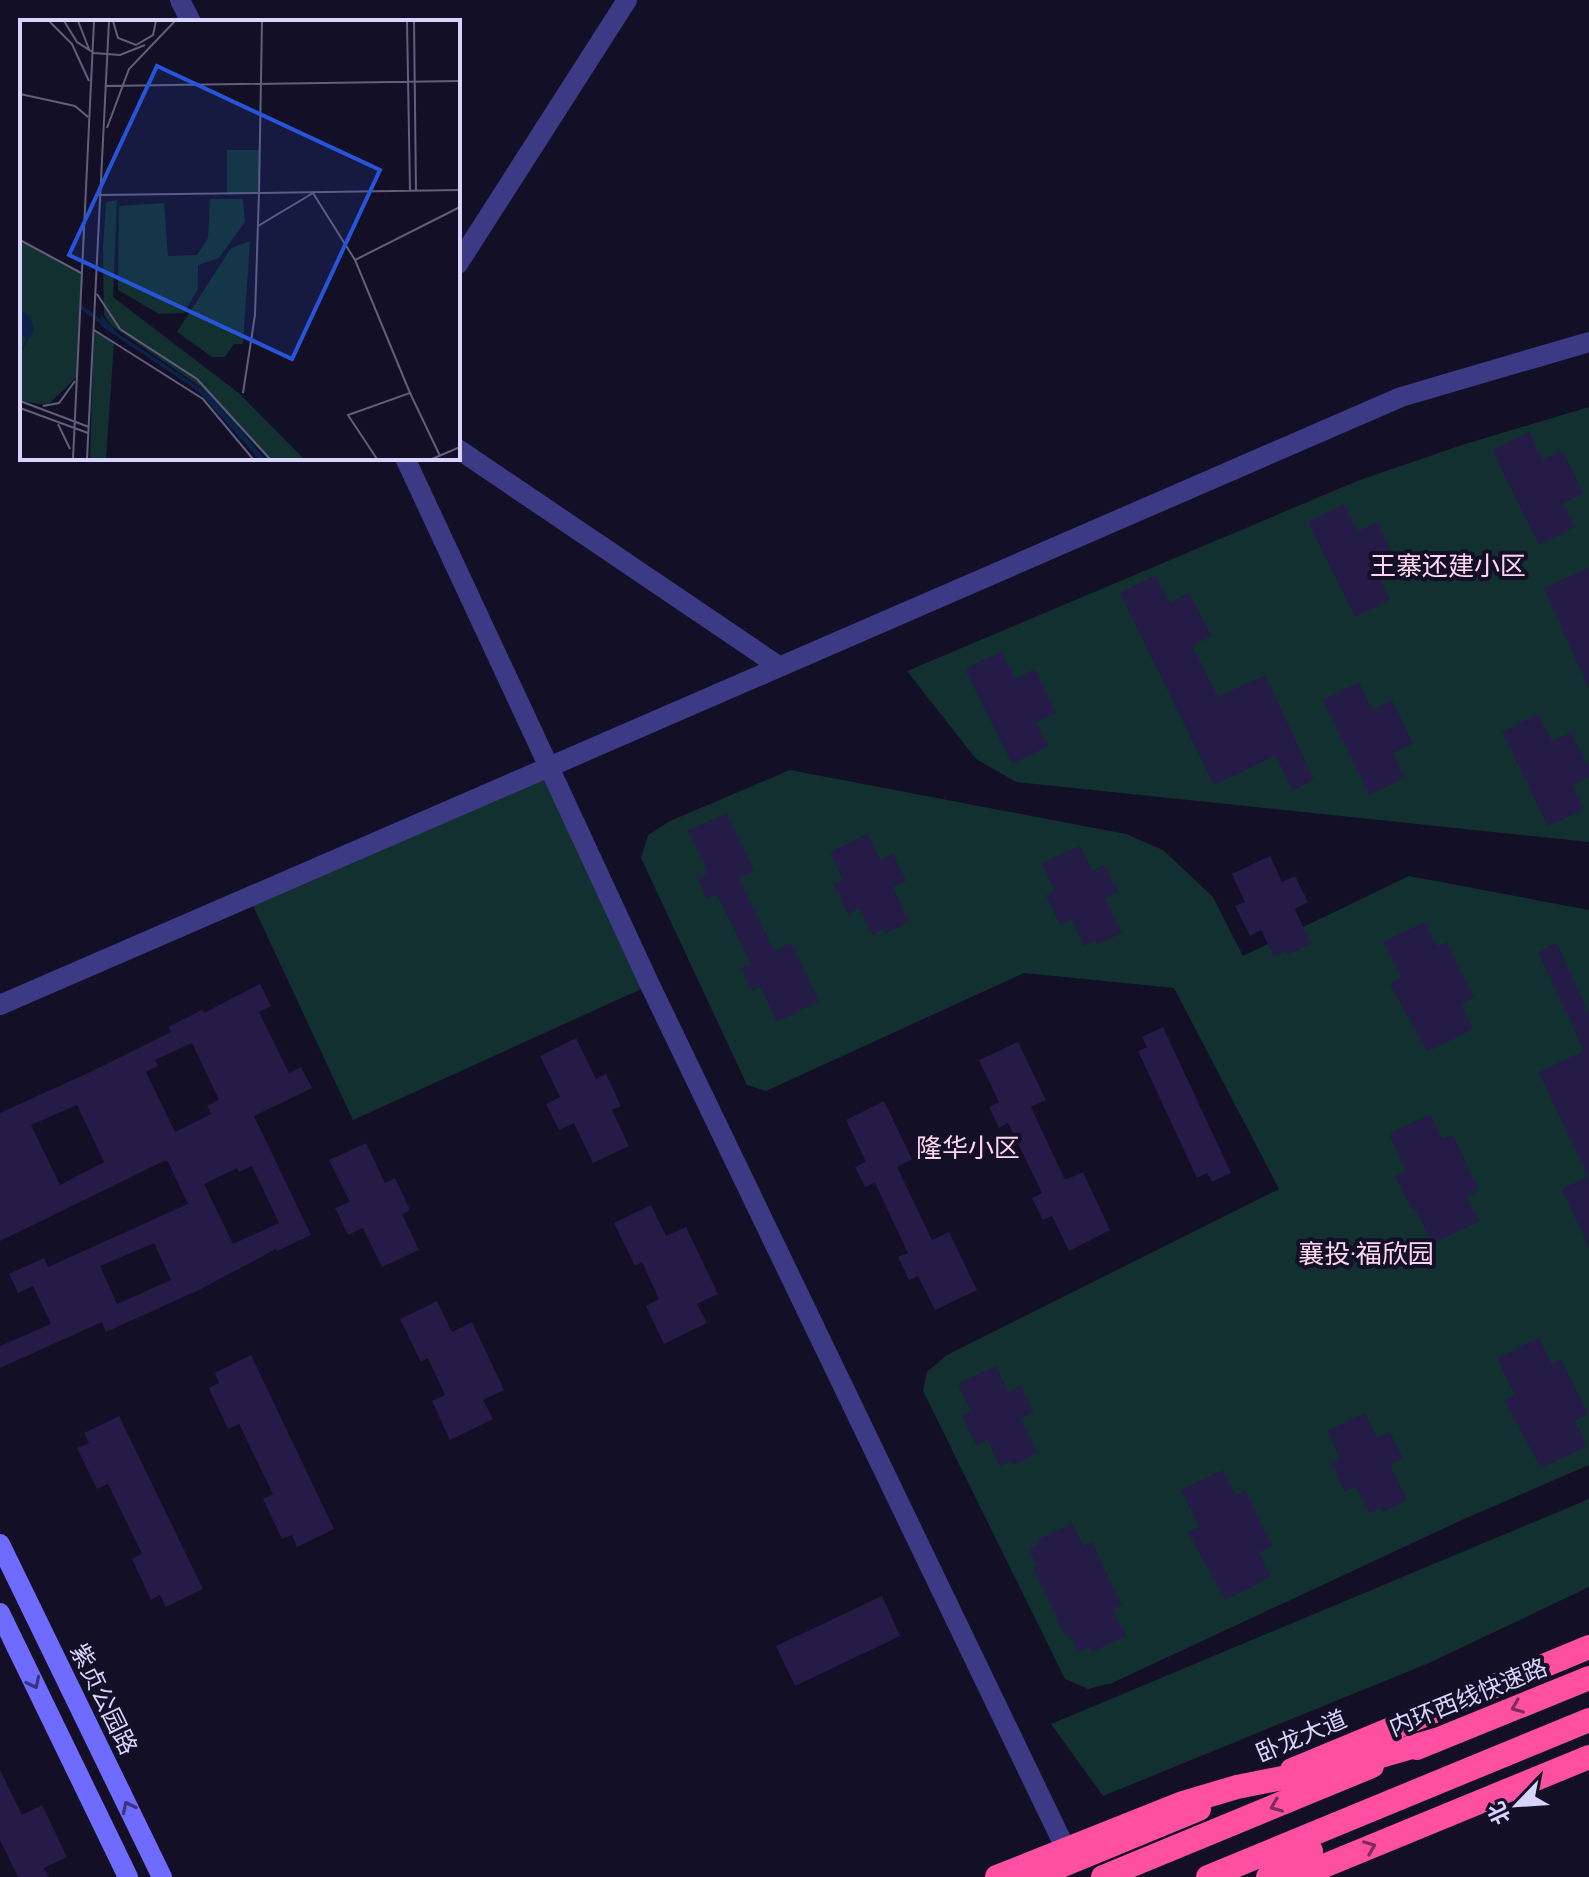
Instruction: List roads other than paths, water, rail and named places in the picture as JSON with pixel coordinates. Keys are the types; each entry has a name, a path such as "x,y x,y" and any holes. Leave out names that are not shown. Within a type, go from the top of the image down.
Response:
{"highway":[{"name":"卧龙大道","path":"1034,1877 1589,1647"},
{"name":"内环西线快速路","path":"1103,1877 1589,1678"},
{"path":"1208,1877 1589,1720"},
{"path":"997,1877 1183,1803 1237,1787 1353,1764 1436,1740"},
{"path":"1297,1877 1589,1757"},
{"path":"1268,1877 1358,1822 1449,1778"}],"street":[{"path":"180,0 190,20"},
{"path":"460,261 627,0"},
{"path":"0,1005 1401,397 1589,342"},
{"path":"460,450 780,667"},
{"path":"406,460 663,1013 1072,1862"},
{"name":"紫贞公园路","path":"0,1544 162,1877"},
{"path":"0,1613 128,1877"}],"district":[{"name":"王寨还建小区","path":"1448,566"},
{"name":"隆华小区","path":"968,1148"},
{"name":"襄投·福欣园","path":"1366,1254"}]}
